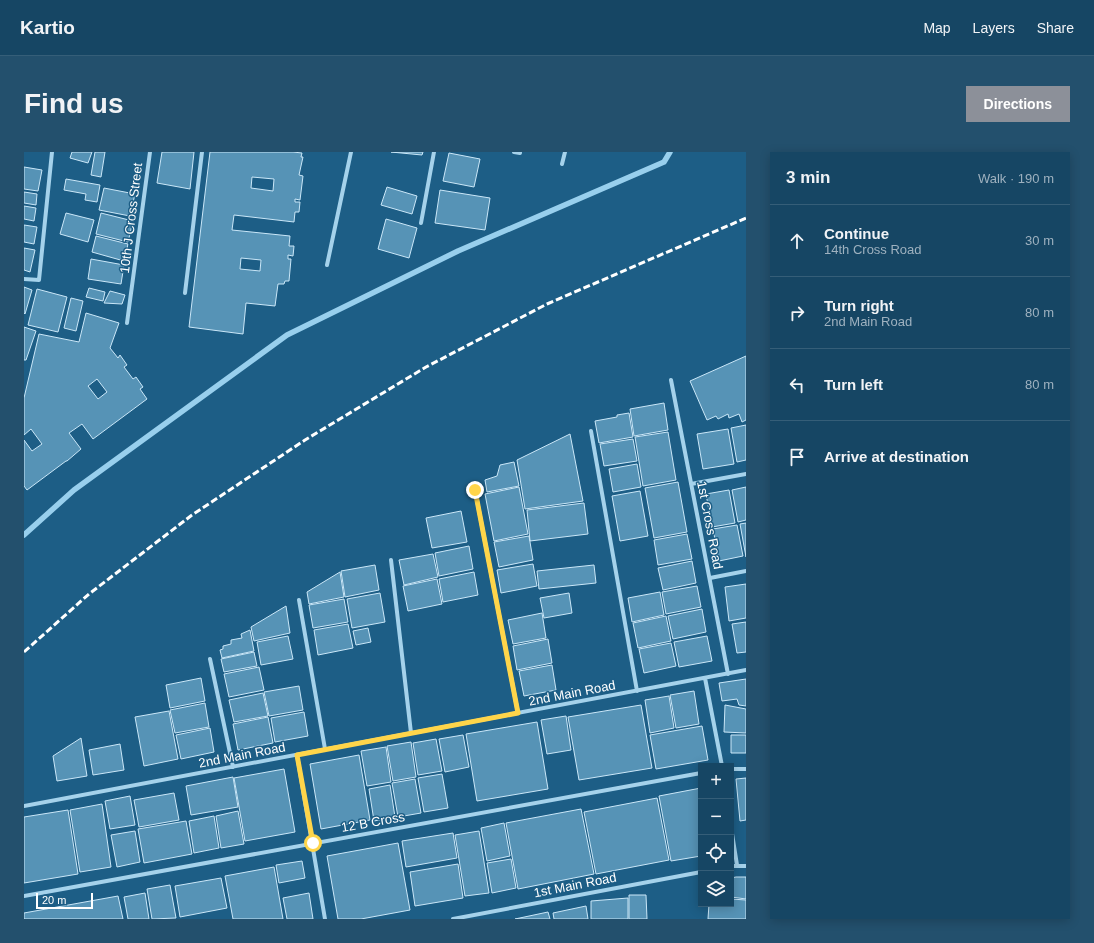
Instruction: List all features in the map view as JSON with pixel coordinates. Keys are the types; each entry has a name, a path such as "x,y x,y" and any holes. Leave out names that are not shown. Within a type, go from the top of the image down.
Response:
{"street":[{"path":"24,279 39,280 52,152"},
{"name":"10th J Cross Street","path":"127,323 150,152"},
{"path":"185,293 202,152"},
{"path":"327,265 351,152"},
{"path":"421,223 434,152"},
{"path":"514,152 520,153"},
{"path":"562,164 565,152"},
{"name":"1st Cross Road","path":"671,380 728,674"},
{"path":"591,431 637,691"},
{"path":"691,484 746,474"},
{"path":"475,490 518,713"},
{"path":"391,560 411,733"},
{"path":"710,578 746,571"},
{"path":"299,600 325,749"},
{"path":"210,659 233,767"},
{"name":"2nd Main Road","path":"24,806 746,670"},
{"path":"705,678 721,763"},
{"path":"297,755 325,919"},
{"path":"734,769 746,769"},
{"name":"12 B Cross","path":"24,896 698,774"},
{"path":"732,835 737,865"},
{"path":"734,866 746,866"},
{"name":"1st Main Road","path":"453,919 698,873"}],"building":[{"path":"72,152 92,152 88,163 70,158"},
{"path":"95,152 105,152 101,177 91,175"},
{"path":"162,152 194,152 190,189 157,183"},
{"path":"210,152 302,153 301,157 303,157 299,175 303,176 300,200 295,199 295,202 300,202 299,212 295,212 294,222 234,215 232,230 290,236 289,246 294,246 293,256 288,255 288,259 291,259 289,281 285,281 284,284 278,284 275,306 246,303 243,334 189,327","holes":["252,177 274,179 273,191 251,188","241,258 261,260 260,271 240,269"]},
{"path":"391,152 423,152 422,155"},
{"path":"449,153 480,159 474,187 443,181"},
{"path":"24,167 42,170 38,191 24,189"},
{"path":"66,179 100,185 97,202 85,200 86,194 64,190"},
{"path":"387,187 417,196 412,214 381,205"},
{"path":"104,188 135,194 130,216 99,210"},
{"path":"440,190 490,198 485,230 435,223"},
{"path":"24,192 37,194 36,205 24,203"},
{"path":"24,206 36,208 34,221 24,219"},
{"path":"66,213 94,220 88,242 60,234"},
{"path":"101,213 133,221 128,242 96,234"},
{"path":"386,219 417,228 409,258 378,249"},
{"path":"24,225 37,227 34,244 24,242"},
{"path":"96,236 128,244 124,261 92,252"},
{"path":"24,248 35,250 30,272 24,270"},
{"path":"91,259 124,265 121,284 88,279"},
{"path":"24,287 32,290 25,314 24,313"},
{"path":"89,288 105,292 103,301 86,297"},
{"path":"37,289 67,297 58,332 28,325"},
{"path":"110,291 125,295 122,304 104,303"},
{"path":"71,298 83,301 76,331 64,328"},
{"path":"86,313 119,323 110,348 118,358 120,355 127,365 124,367 133,379 136,377 143,387 140,389 147,399 93,439 82,424 69,433 81,449 27,490 24,486 24,440 32,451 42,444 31,429 24,435 24,398 39,334 79,342","holes":["97,379 107,392 98,399 88,386"]},
{"path":"24,327 36,331 26,360 24,360"},
{"path":"746,356 746,420 742,422 739,414 729,418 728,414 718,419 716,416 707,420 690,381"},
{"path":"664,403 668,430 634,436 630,409"},
{"path":"629,413 633,437 599,443 595,421"},
{"path":"746,425 746,460 737,462 731,428"},
{"path":"728,429 734,464 703,469 697,434"},
{"path":"668,432 676,480 643,486 635,437"},
{"path":"570,434 583,501 525,509 517,460"},
{"path":"633,439 637,461 604,466 600,444"},
{"path":"514,462 519,486 487,492 485,480 497,476 500,465"},
{"path":"637,464 641,487 613,492 609,469"},
{"path":"678,482 687,532 654,538 645,488"},
{"path":"519,487 528,534 494,541 485,494"},
{"path":"746,487 746,520 738,522 732,490"},
{"path":"729,490 735,523 712,527 706,494"},
{"path":"640,491 648,536 620,541 612,496"},
{"path":"584,503 588,534 530,541 527,510"},
{"path":"461,511 467,542 432,548 426,518"},
{"path":"746,523 746,557 740,524"},
{"path":"737,525 743,556 719,561 713,529"},
{"path":"687,534 692,559 658,565 654,540"},
{"path":"529,536 533,560 499,567 494,542"},
{"path":"469,546 473,569 439,576 435,553"},
{"path":"433,554 438,577 404,585 399,560"},
{"path":"692,561 696,583 663,590 658,568"},
{"path":"533,564 537,586 501,593 497,570"},
{"path":"375,565 379,590 345,597 341,571"},
{"path":"594,565 596,583 539,589 537,571"},
{"path":"340,572 344,597 309,604 307,592"},
{"path":"474,572 478,595 443,602 439,579"},
{"path":"437,579 442,604 408,611 403,586"},
{"path":"746,584 746,618 729,621 725,587"},
{"path":"697,586 701,607 666,614 662,592"},
{"path":"660,592 664,615 632,622 628,598"},
{"path":"380,593 385,622 352,628 347,599"},
{"path":"569,593 572,613 544,618 540,598"},
{"path":"344,599 348,622 313,628 309,605"},
{"path":"286,606 290,633 254,641 251,627"},
{"path":"702,609 706,632 673,639 668,616"},
{"path":"542,613 546,638 513,644 508,620"},
{"path":"666,616 671,641 638,648 633,623"},
{"path":"746,622 746,652 737,653 732,624"},
{"path":"348,624 353,648 318,655 314,630"},
{"path":"368,628 371,642 356,645 353,631"},
{"path":"250,630 254,651 222,658 220,650 223,649 223,646 231,644 231,640 242,638 241,634"},
{"path":"288,636 293,659 261,665 257,642"},
{"path":"707,636 712,661 679,667 674,642"},
{"path":"548,639 552,663 517,670 513,646"},
{"path":"671,643 676,666 644,673 639,649"},
{"path":"254,652 257,666 224,672 221,659"},
{"path":"552,665 556,690 524,696 519,671"},
{"path":"259,667 264,690 229,697 224,674"},
{"path":"201,678 205,701 170,708 166,685"},
{"path":"746,679 746,706 739,705 737,699 722,701 719,683"},
{"path":"299,686 303,710 269,716 264,692"},
{"path":"694,691 699,724 676,728 670,695"},
{"path":"263,693 268,716 234,722 229,700"},
{"path":"669,696 674,728 650,733 645,700"},
{"path":"205,703 209,727 175,733 170,710"},
{"path":"641,705 652,768 579,780 568,717"},
{"path":"725,705 746,709 746,733 724,732"},
{"path":"169,711 178,759 144,766 135,717"},
{"path":"304,712 308,736 275,742 271,718"},
{"path":"566,716 571,750 547,754 541,720"},
{"path":"268,717 273,743 238,750 233,724"},
{"path":"537,722 548,789 477,801 466,734"},
{"path":"702,726 708,760 656,769 650,735"},
{"path":"210,728 214,752 181,759 176,735"},
{"path":"463,735 469,767 445,772 439,739"},
{"path":"731,735 746,735 746,753 731,753"},
{"path":"81,738 87,776 57,781 53,756"},
{"path":"436,739 442,771 418,775 413,743"},
{"path":"411,742 416,777 393,781 387,746"},
{"path":"120,744 124,770 93,775 89,750"},
{"path":"386,747 391,782 367,786 361,751"},
{"path":"359,755 370,820 321,829 310,764"},
{"path":"284,769 295,832 245,841 234,778"},
{"path":"442,774 448,808 424,812 418,778"},
{"path":"233,777 238,807 191,815 186,786"},
{"path":"746,778 746,820 740,821 736,779"},
{"path":"415,779 421,813 398,817 392,783"},
{"path":"390,785 395,817 374,821 369,789"},
{"path":"698,789 698,856 671,861 659,796"},
{"path":"174,793 179,820 139,827 134,800"},
{"path":"130,796 135,825 110,829 105,801"},
{"path":"657,798 669,860 596,874 584,812"},
{"path":"102,804 111,867 80,872 70,810"},
{"path":"581,809 594,874 518,889 506,823"},
{"path":"68,810 78,874 24,883 24,817"},
{"path":"238,811 244,844 221,848 216,816"},
{"path":"214,816 219,848 194,853 189,821"},
{"path":"186,821 192,854 144,863 138,829"},
{"path":"504,823 510,856 487,861 481,828"},
{"path":"135,831 140,862 117,867 111,835"},
{"path":"479,831 489,893 465,896 455,835"},
{"path":"453,833 457,858 406,867 402,841"},
{"path":"398,843 410,910 361,919 338,919 327,856"},
{"path":"511,859 516,888 492,893 487,863"},
{"path":"302,861 305,878 279,883 276,865"},
{"path":"458,864 463,898 415,906 410,872"},
{"path":"274,867 283,919 233,919 225,876"},
{"path":"734,877 746,877 746,899 734,897"},
{"path":"221,878 227,908 180,917 175,886"},
{"path":"170,885 176,918 152,919 147,889"},
{"path":"145,893 149,919 128,919 124,897"},
{"path":"309,893 313,919 287,919 283,898"},
{"path":"629,895 646,895 647,919 629,919"},
{"path":"118,896 123,919 24,919 24,913"},
{"path":"628,898 628,919 591,919 591,901"},
{"path":"734,899 746,900 746,919 708,919 709,907 734,907"},
{"path":"586,906 588,919 554,919 553,913"},
{"path":"548,912 550,919 515,919"}],"waterway":[{"path":"24,535 74,490 287,335 458,251 664,162 670,152"}],"railway":[{"path":"24,652 89,594 192,515 305,440 426,367 547,304 746,218"}],"route":[{"path":"313,843 297,755 518,713 475,490"}]}
